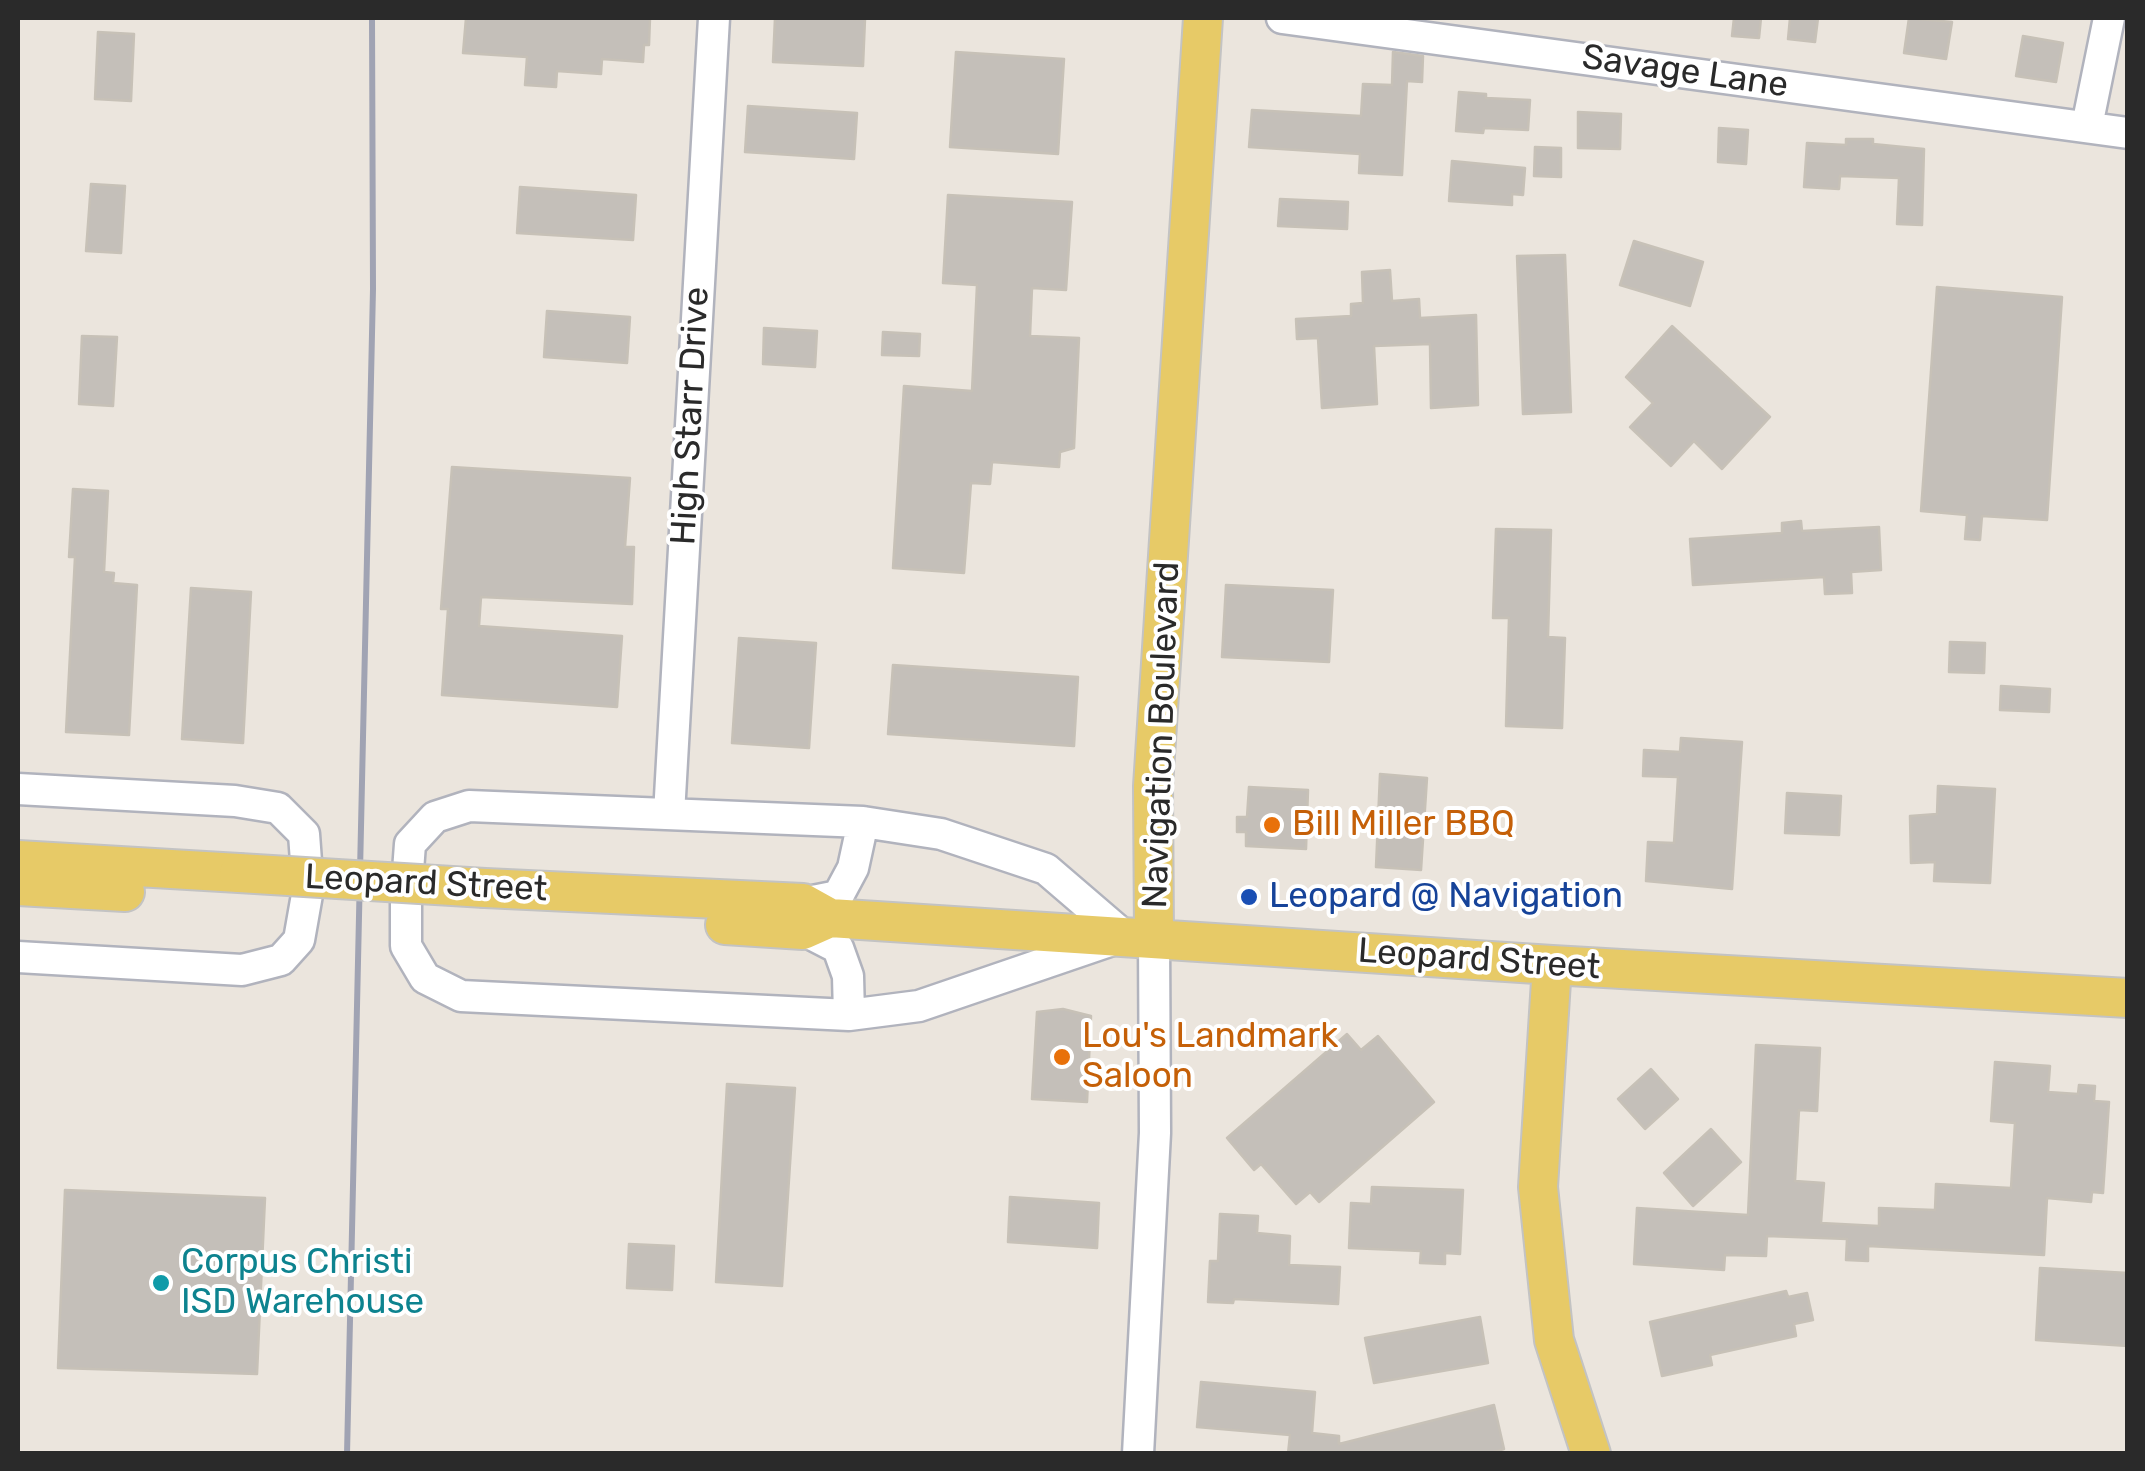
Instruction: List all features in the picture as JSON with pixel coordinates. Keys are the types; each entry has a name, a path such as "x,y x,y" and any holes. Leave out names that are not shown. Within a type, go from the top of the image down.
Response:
{"main road":[{"name":"Navigation Boulevard","path":"1139,937 1203,18"},
{"name":"Leopard Street","path":"18,860 238,886"},
{"name":"Leopard Street","path":"18,886 238,886 812,917 2128,998"},
{"path":"1552,965 1538,1187 1554,1340 1591,1454"}],"street":[{"name":"High Starr Drive","path":"668,814 714,18"},
{"name":"Savage Lane","path":"1282,18 2128,132"},
{"path":"2087,126 2109,18"},
{"path":"18,789 235,801 278,808 304,834 308,889 299,940 281,960 242,970 18,956"},
{"path":"469,806 863,822 941,834 1046,869 1139,937 919,1006 849,1014 461,996 425,978 406,946 410,844 435,817 469,806"},
{"path":"849,1014 848,976 838,948 812,917 838,896 853,868 863,822"},
{"name":"Navigation Boulevard","path":"1138,1454 1155,1133 1139,937"}],"building":[{"path":"466,18 650,18 649,45 644,45 643,62 602,59 601,74 557,71 556,87 525,85 527,57 463,53"},
{"path":"775,18 865,19 863,66 773,62"},
{"path":"1734,18 1761,18 1759,38 1732,36"},
{"path":"1790,18 1818,18 1815,42 1788,39"},
{"path":"1909,18 1952,22 1946,59 1904,53"},
{"path":"98,32 134,34 131,101 95,99"},
{"path":"2023,36 2063,43 2056,82 2016,76"},
{"path":"956,52 1064,59 1058,154 950,147"},
{"path":"1393,52 1423,56 1422,82 1407,81 1402,175 1359,173 1360,154 1249,147 1252,110 1361,116 1363,84 1392,85"},
{"path":"1459,92 1530,100 1528,130 1456,131"},
{"path":"748,106 857,113 854,159 745,152"},
{"path":"1578,112 1621,114 1620,149 1578,148"},
{"path":"1719,128 1748,130 1746,164 1718,162"},
{"path":"1846,139 1873,139 1873,144 1924,149 1922,225 1897,224 1899,178 1840,176 1839,189 1804,187 1807,143 1846,145"},
{"path":"1535,147 1561,148 1561,177 1534,176"},
{"path":"1452,161 1525,168 1523,195 1512,194 1512,205 1449,201"},
{"path":"91,184 125,186 121,253 86,251"},
{"path":"520,187 636,195 633,240 517,233"},
{"path":"948,195 1072,202 1066,290 1032,288 1030,336 1079,338 1074,448 1060,452 1059,467 992,462 990,484 971,483 964,573 893,568 904,386 972,391 977,285 943,283"},
{"path":"1280,199 1348,202 1347,229 1278,226"},
{"path":"1634,241 1703,262 1690,306 1620,285"},
{"path":"1565,255 1571,412 1523,414 1517,256"},
{"path":"1390,270 1392,301 1419,299 1420,318 1476,315 1478,405 1431,408 1430,344 1374,346 1377,404 1322,408 1318,338 1297,339 1296,319 1351,316 1351,304 1363,303 1362,272"},
{"path":"1937,287 2062,297 2047,520 1982,516 1980,540 1965,539 1967,515 1921,511"},
{"path":"547,311 630,317 627,363 544,357"},
{"path":"1672,326 1770,417 1722,469 1694,441 1671,466 1630,427 1653,403 1626,377"},
{"path":"764,328 817,331 815,367 763,364"},
{"path":"883,332 920,334 919,356 882,355"},
{"path":"82,336 117,337 113,406 79,404"},
{"path":"452,467 630,478 625,547 634,547 632,604 481,597 479,626 622,636 617,707 442,695 448,609 441,609"},
{"path":"73,489 108,491 104,572 114,573 113,583 137,585 129,735 66,732 75,557 69,557"},
{"path":"1801,521 1802,531 1879,527 1881,570 1851,572 1852,593 1825,594 1824,577 1693,585 1690,539 1782,533 1782,523"},
{"path":"1496,529 1551,530 1548,637 1565,638 1562,728 1506,726 1509,618 1493,618"},
{"path":"1226,585 1333,590 1329,662 1222,657"},
{"path":"191,588 251,592 243,743 182,739"},
{"path":"739,638 816,643 809,748 732,743"},
{"path":"1950,642 1985,643 1984,673 1949,672"},
{"path":"893,665 1078,677 1074,746 888,734"},
{"path":"2001,686 2050,689 2049,712 2000,710"},
{"path":"1681,738 1742,742 1732,889 1646,881 1648,842 1674,843 1678,777 1643,776 1644,750 1680,752"},
{"path":"1380,774 1427,778 1421,870 1376,867"},
{"path":"1938,786 1995,789 1990,883 1934,881 1935,862 1911,863 1910,816 1937,814"},
{"name":"Bill Miller BBQ","path":"1249,787 1308,790 1306,849 1246,846 1246,832 1237,832 1237,817 1247,817"},
{"path":"1787,793 1841,796 1839,835 1785,833"},
{"name":"Lou's Landmark Saloon","path":"1063,1009 1091,1016 1087,1102 1032,1099 1037,1012"},
{"path":"1347,1034 1361,1050 1378,1036 1434,1102 1319,1202 1310,1192 1296,1204 1261,1164 1254,1170 1227,1138"},
{"path":"1756,1045 1820,1048 1817,1111 1799,1110 1795,1181 1824,1183 1821,1223 1879,1226 1879,1208 1935,1210 1936,1184 2011,1188 2015,1123 1991,1121 1995,1062 2050,1066 2048,1092 2078,1094 2079,1085 2095,1086 2094,1101 2109,1102 2103,1193 2092,1192 2091,1202 2047,1198 2044,1255 1868,1246 1868,1261 1846,1260 1847,1239 1767,1236 1766,1256 1725,1255 1724,1270 1634,1264 1637,1208 1748,1215"},
{"path":"1651,1069 1678,1099 1645,1129 1618,1099"},
{"path":"727,1084 795,1088 782,1286 716,1282"},
{"path":"1711,1129 1741,1162 1693,1206 1664,1173"},
{"path":"1372,1187 1463,1190 1460,1254 1445,1253 1445,1264 1420,1263 1421,1251 1349,1248 1351,1203 1371,1204"},
{"name":"Corpus Christi ISD Warehouse","path":"65,1190 265,1198 257,1374 58,1368"},
{"path":"1010,1197 1099,1203 1097,1248 1008,1242"},
{"path":"1220,1214 1258,1216 1257,1233 1290,1236 1289,1265 1340,1267 1338,1304 1234,1299 1233,1303 1208,1302 1210,1261 1218,1261"},
{"path":"629,1244 674,1246 672,1290 627,1288"},
{"path":"2040,1268 2128,1273 2128,1346 2036,1340"},
{"path":"1786,1291 1788,1297 1807,1293 1813,1320 1794,1324 1796,1336 1710,1355 1712,1365 1662,1376 1650,1322"},
{"path":"1480,1317 1488,1363 1374,1383 1365,1338"},
{"path":"1201,1382 1315,1392 1312,1433 1339,1436 1339,1444 1494,1405 1504,1449 1487,1454 1288,1454 1290,1435 1197,1427"}],"railway":[{"path":"347,1454 373,289 372,18"}],"place":[{"name":"Bill Miller BBQ","path":"1272,825"},
{"name":"Leopard @ Navigation","path":"1249,897"},
{"name":"Lou's Landmark Saloon","path":"1062,1057"},
{"name":"Corpus Christi ISD Warehouse","path":"161,1283"}]}
